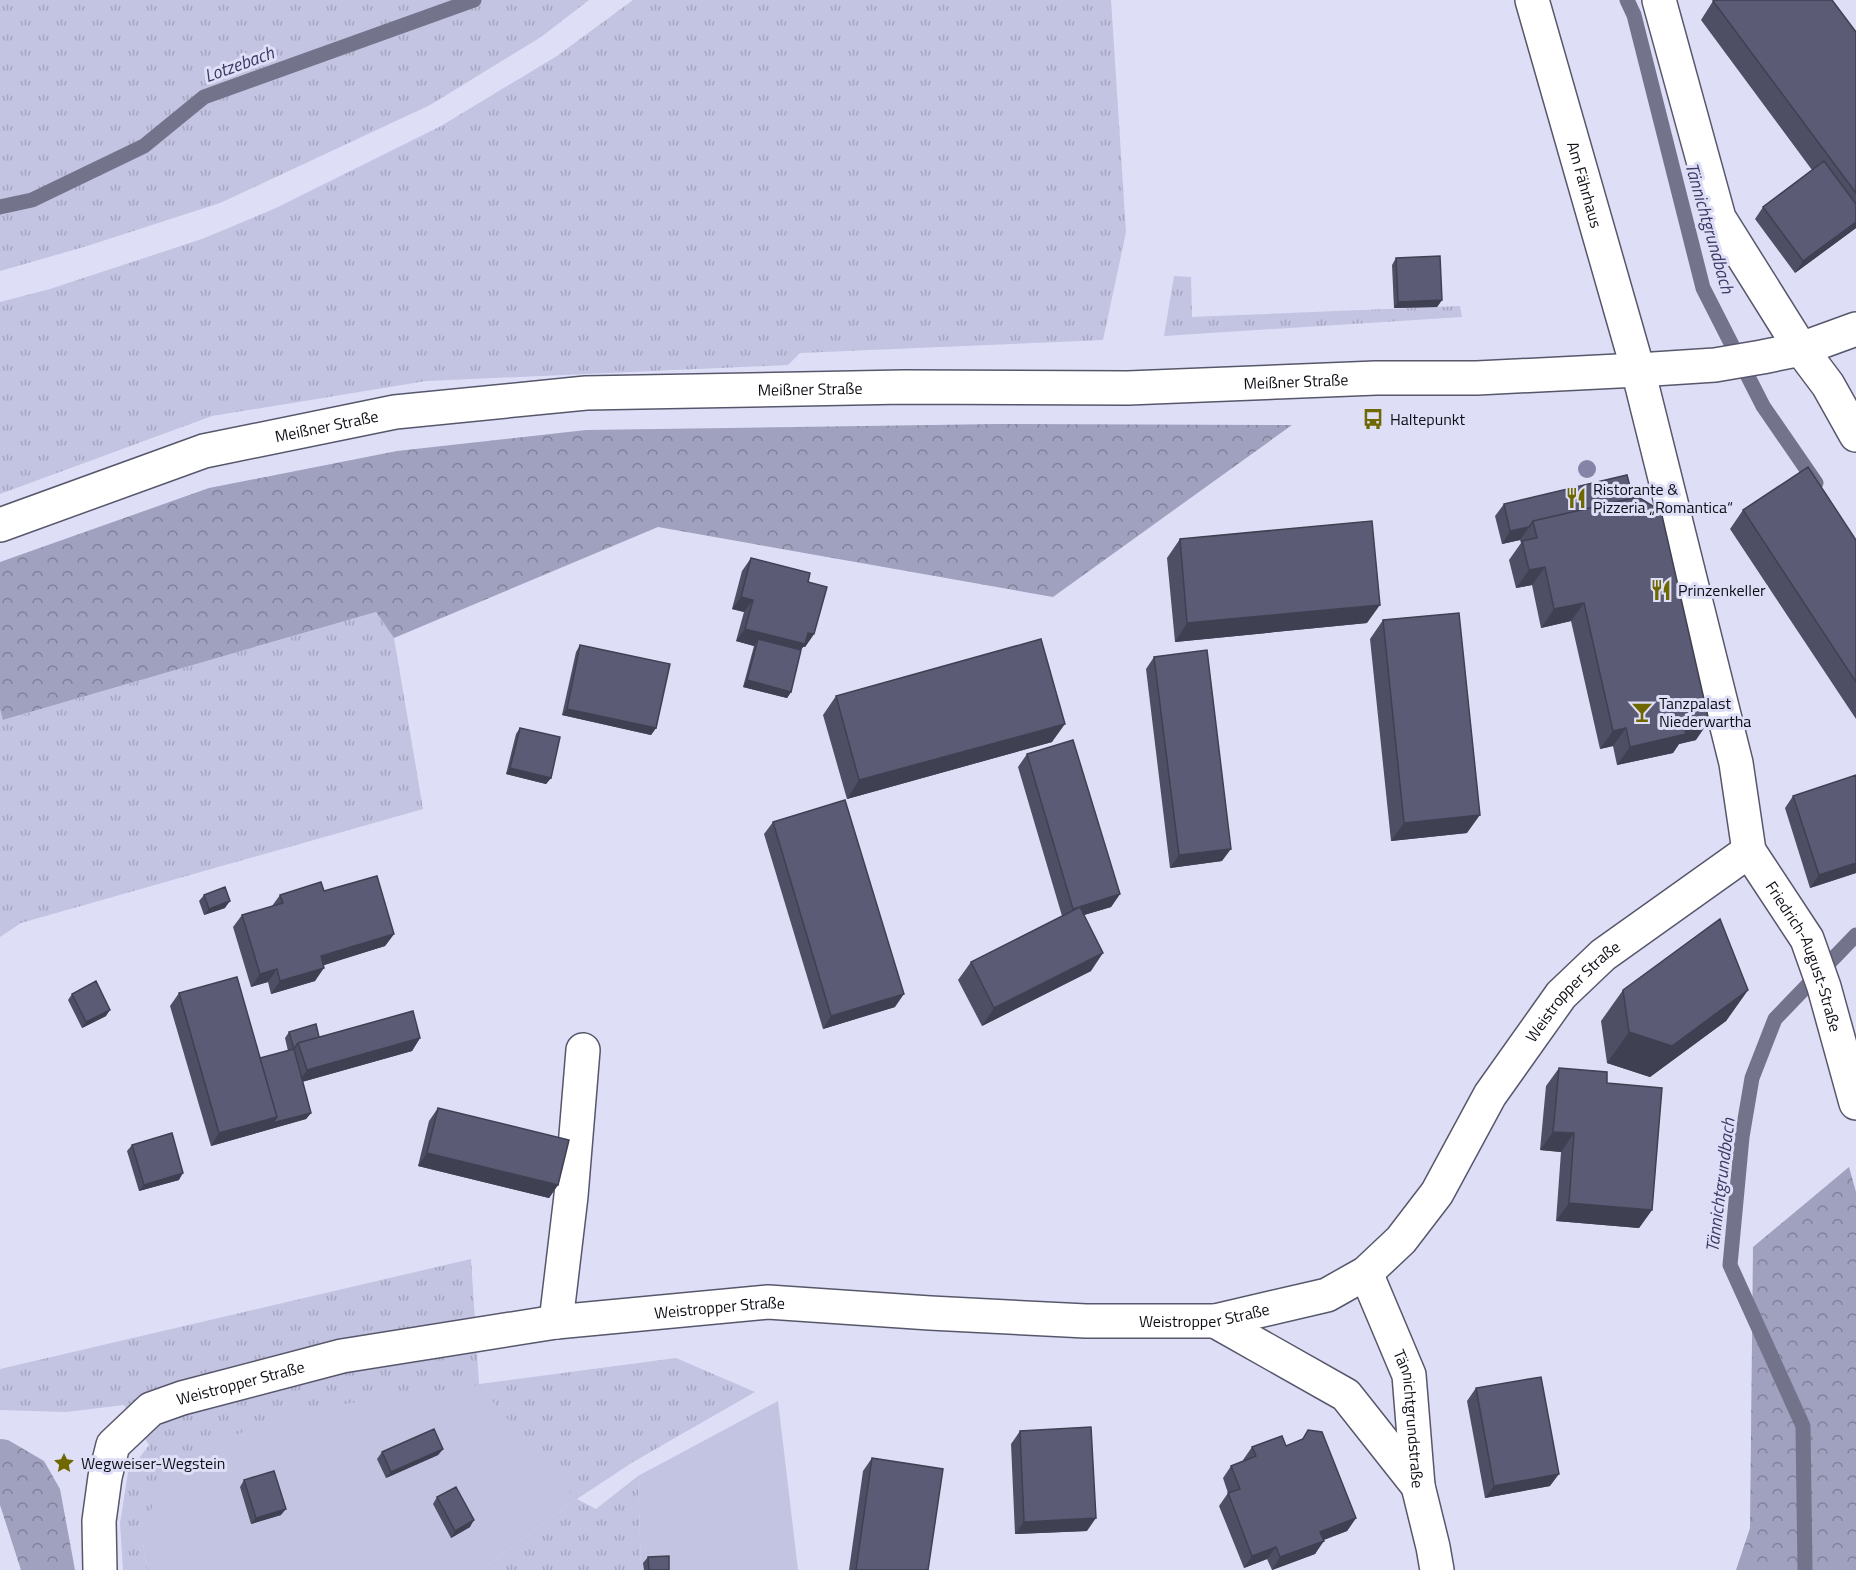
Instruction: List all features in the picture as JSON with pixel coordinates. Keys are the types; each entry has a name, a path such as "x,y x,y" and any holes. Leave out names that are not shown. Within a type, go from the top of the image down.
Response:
{"street":[{"name":"Am Fährhaus","path":"1532,0 1638,370"},
{"path":"1659,0 1719,218 1801,349 1828,385 1856,435"},
{"path":"1801,349 1856,329"},
{"name":"Meißner Straße","path":"0,525 204,452 395,412 586,393 904,387 1128,388 1376,378 1477,378 1715,365 1801,349"},
{"path":"1638,370 1736,763 1749,851"},
{"name":"Friedrich-August-Straße","path":"1749,851 1807,939 1824,987 1856,1103"},
{"name":"Weistropper Straße","path":"100,1570 99,1521 105,1477 113,1445 151,1409 182,1398 342,1356 556,1322 768,1302 1086,1321 1215,1321 1327,1295 1366,1273 1401,1240 1437,1193 1490,1095 1560,995 1603,955 1749,851"},
{"path":"556,1322 571,1196 583,1050"},
{"name":"Tännichtgrundstraße","path":"1366,1273 1409,1375 1418,1486 1434,1547 1437,1570"},
{"path":"1215,1321 1346,1395 1418,1486"}],"green space":[{"path":"0,0 589,0 541,37 430,105 220,203 87,246 0,271"},
{"path":"633,0 1111,0 1126,232 1103,340 800,353 788,365 426,381 212,416 0,494 0,302 50,289 202,239 276,208 441,126 557,56"},
{"path":"1174,276 1191,277 1192,317 1460,306 1462,317 1164,336"},
{"path":"998,424 1292,425 1053,597 658,527 394,638 376,612 3,720 0,709 0,562 209,488 397,451 586,430"},
{"path":"376,612 394,638 423,809 21,923 0,937 0,709 4,720"},
{"path":"1849,1167 1856,1192 1856,1570 1736,1570 1750,1528 1753,1247"},
{"path":"471,1259 479,1384 676,1358 755,1392 633,1462 577,1499 596,1509 638,1476 641,1570 481,1570 576,1499 143,1544 148,1570 123,1570 120,1523 128,1473 149,1445 124,1405 66,1412 0,1410 0,1369"},
{"path":"479,1385 576,1499 481,1570 148,1570 143,1544 162,1465 295,1411"},
{"path":"778,1401 798,1570 641,1570 638,1476"},
{"path":"0,1439 8,1440 44,1461 60,1489 75,1570 21,1570 0,1505"}],"building":[{"path":"1832,0 1856,32 1856,193 1713,1"},
{"path":"1824,161 1856,204 1856,222 1803,261 1763,207"},
{"path":"1440,256 1442,300 1398,302 1396,258"},
{"path":"1808,467 1856,540 1856,682 1743,510"},
{"path":"1627,475 1633,498 1533,521 1529,527 1510,531 1504,504"},
{"path":"1638,497 1661,511 1709,721 1684,727 1686,734 1630,747 1626,728 1613,731 1584,603 1554,609 1545,567 1529,570 1522,541 1537,538 1533,521"},
{"path":"1372,521 1380,605 1187,623 1180,539"},
{"path":"751,558 810,573 808,582 827,587 814,634 808,633 805,644 745,629 753,600 741,597"},
{"path":"1459,613 1480,815 1404,823 1383,620"},
{"path":"758,639 801,650 791,692 747,680"},
{"path":"1041,639 1065,724 859,780 836,696"},
{"path":"580,645 670,664 656,728 567,709"},
{"path":"1207,650 1231,849 1179,855 1154,657"},
{"path":"520,728 560,737 551,778 510,768"},
{"path":"1073,740 1120,894 1073,909 1027,754"},
{"path":"1856,775 1856,863 1819,875 1793,796"},
{"path":"845,800 904,994 831,1016 773,822"},
{"path":"377,876 394,934 321,956 324,968 280,981 277,969 260,974 242,915 283,903 280,895 321,882 324,891"},
{"path":"225,887 230,901 209,909 204,895"},
{"path":"1080,907 1103,953 994,1008 971,962"},
{"path":"1720,919 1748,990 1672,1046 1629,1032 1623,990"},
{"path":"237,977 277,1117 219,1133 179,993"},
{"path":"96,981 110,1010 86,1022 72,994"},
{"path":"413,1011 420,1038 307,1070 298,1043"},
{"path":"316,1024 319,1037 298,1043 294,1049 289,1032"},
{"path":"294,1049 311,1113 272,1123 277,1117 260,1058"},
{"path":"1559,1068 1607,1072 1607,1083 1662,1088 1652,1210 1569,1203 1574,1133 1553,1132"},
{"path":"438,1108 569,1140 558,1185 427,1153"},
{"path":"172,1133 183,1173 144,1185 132,1145"},
{"path":"1541,1377 1559,1474 1494,1486 1476,1388"},
{"path":"1091,1427 1096,1518 1024,1522 1020,1431"},
{"path":"434,1429 443,1449 391,1472 382,1452"},
{"path":"1308,1430 1322,1432 1356,1518 1320,1532 1324,1541 1280,1557 1276,1547 1252,1556 1228,1493 1240,1489 1231,1466 1256,1456 1252,1447 1282,1436 1286,1446 1303,1439"},
{"path":"872,1458 943,1469 928,1570 856,1570"},
{"path":"274,1471 286,1509 256,1518 244,1480"},
{"path":"456,1487 474,1520 455,1531 437,1497"},
{"path":"669,1556 669,1570 649,1570 648,1557"}],"waterway":[{"name":"Lotzebach","path":"0,207 32,200 144,146 204,97 474,0"},
{"name":"Tännichtgrundbach","path":"1627,0 1634,15 1703,288 1763,406 1816,483"},
{"name":"Tännichtgrundbach","path":"1805,1570 1803,1426 1730,1265 1742,1137 1752,1078 1775,1019 1856,935"}],"place":[{"name":"Haltepunkt","path":"1373,419"},
{"name":"Ristorante & Pizzeria „Romantica“","path":"1576,498"},
{"name":"Prinzenkeller","path":"1661,590"},
{"name":"Tanzpalast Niederwartha","path":"1642,712"},
{"name":"Wegweiser-Wegstein","path":"64,1463"}]}
